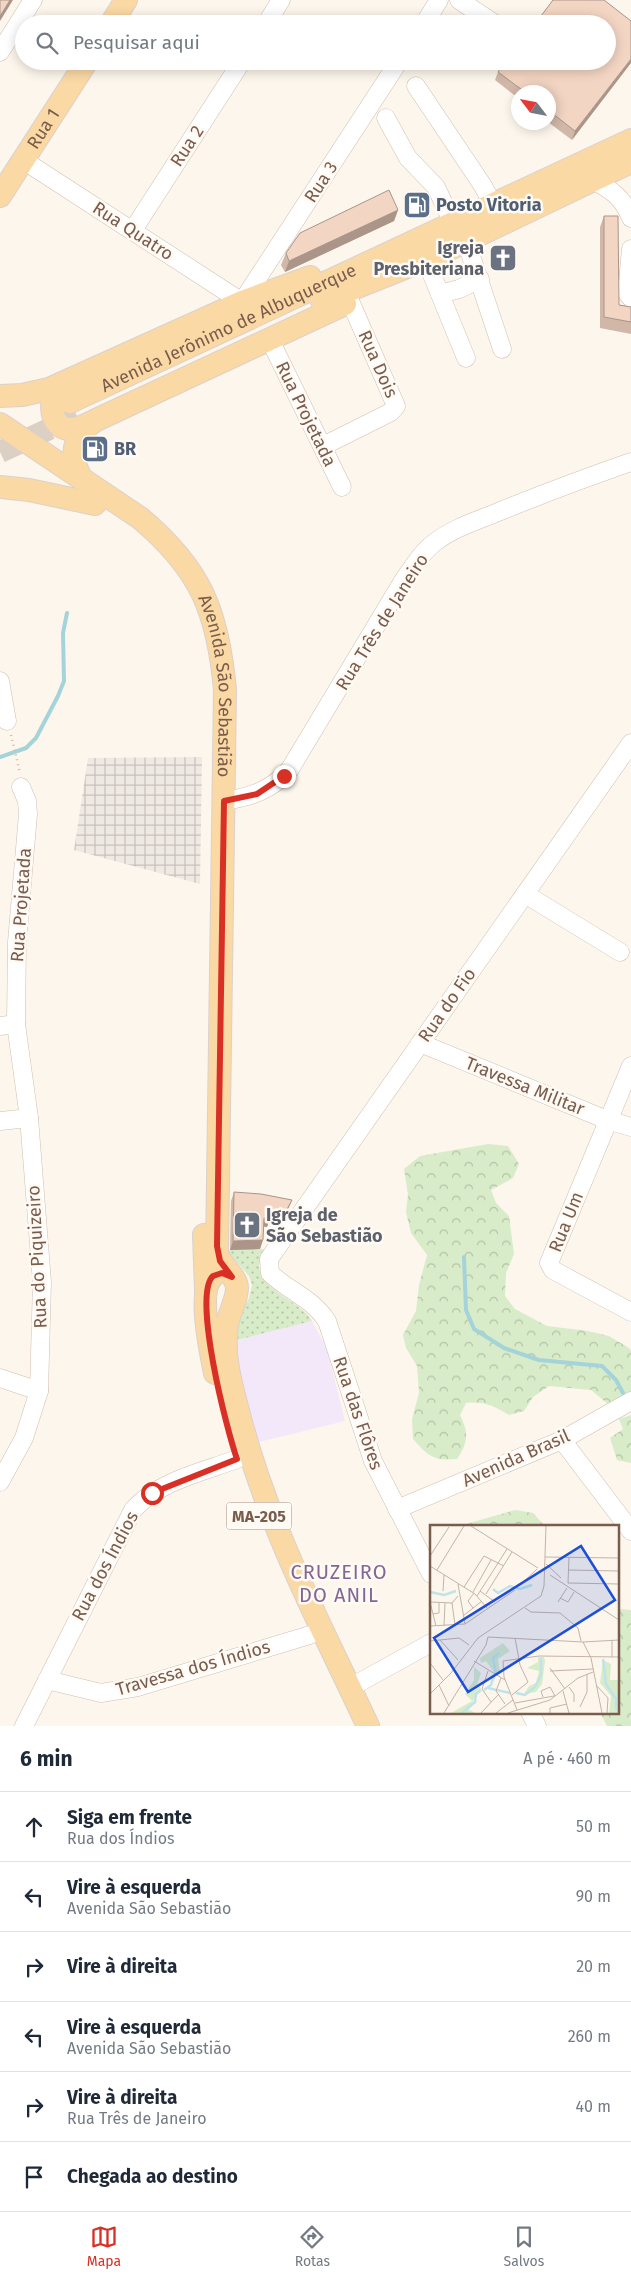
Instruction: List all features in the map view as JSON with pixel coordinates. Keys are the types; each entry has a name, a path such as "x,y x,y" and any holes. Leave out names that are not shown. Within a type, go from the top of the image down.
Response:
{"main road":[{"path":"117,15 126,0"},
{"name":"Rua 1","path":"0,196 81,70"},
{"name":"Avenida Jerônimo de Albuquerque","path":"81,413 338,294 431,258 493,205 631,140"},
{"name":"Avenida Jerônimo de Albuquerque","path":"81,413 399,248 460,232 593,180 631,162"},
{"path":"0,396 38,392 84,374 279,287 399,248"},
{"path":"84,374 57,393 53,401 52,412 56,421 68,429 75,429 81,413 270,340 350,302 431,258"},
{"path":"81,413 82,432 75,448 74,464 81,478"},
{"name":"Avenida São Sebastião","path":"0,424 140,518 160,535 194,576 214,619 223,667 224,801 217,1246 220,1261 234,1286"},
{"name":"Avenida São Sebastião","path":"0,441 133,529 152,545 184,586 197,612 210,662 213,691 213,805 204,1224 209,1339 215,1374 237,1459 260,1520 310,1635 356,1726"},
{"path":"0,487 30,490 95,504"},
{"path":"206,1291 211,1301 220,1305 230,1303 234,1286"},
{"name":"MA-205","path":"234,1286 227,1324 226,1355 249,1450 289,1557 368,1726"}],"street":[{"path":"23,15 33,0"},
{"path":"272,15 281,0"},
{"path":"430,15 439,0"},
{"path":"459,0 482,15"},
{"path":"0,52 15,28"},
{"name":"Rua 2","path":"133,230 236,70"},
{"name":"Rua 3","path":"242,302 393,70"},
{"path":"416,86 483,186 493,205"},
{"path":"386,118 408,158 436,187 460,232 480,279 502,349"},
{"name":"Rua Quatro","path":"23,160 242,302"},
{"path":"593,180 615,191 631,218"},
{"path":"631,249 627,293 631,298"},
{"path":"431,258 440,294 466,358"},
{"path":"440,294 459,289 480,279"},
{"name":"Rua Dois","path":"323,446 391,412 396,406 350,302"},
{"name":"Rua Projetada","path":"270,340 342,487"},
{"name":"Rua Três de Janeiro","path":"224,801 257,794 269,788 290,769 403,581 418,558 433,543 450,532 476,521 578,480 631,462"},
{"path":"0,681 9,728"},
{"name":"Rua do Fio","path":"268,1269 269,1259 631,743"},
{"name":"Rua Projetada","path":"8,1025 28,814 27,801 20,780"},
{"path":"525,894 620,952"},
{"name":"Rua do Piquizeiro","path":"1,1479 24,1438 39,1391 42,1282 29,1118 8,1025"},
{"name":"Travessa Militar","path":"420,1043 607,1120 631,1127"},
{"path":"607,1120 631,1066"},
{"path":"0,1121 29,1118"},
{"name":"Rua Um","path":"607,1120 549,1263 553,1270 631,1312"},
{"name":"Rua das Flôres","path":"268,1269 274,1276 318,1308 327,1322 373,1461 430,1572"},
{"path":"0,1378 39,1391"},
{"name":"Avenida Brasil","path":"397,1509 562,1440 631,1401"},
{"path":"562,1440 631,1531"},
{"name":"Rua dos Índios","path":"24,1726 133,1510 145,1498 161,1488 237,1459"},
{"name":"Travessa dos Índios","path":"47,1680 101,1693 138,1687 310,1635"},
{"path":"351,1688 430,1644"},
{"path":"531,1714 537,1726"}],"path":[{"path":"9,728 20,780"}],"shaded area":[{"path":"202,757 200,884 74,850 88,758"},
{"path":"312,1321 327,1349 345,1421 255,1443 233,1341"}],"green space":[{"path":"488,1144 508,1146 519,1164 513,1178 491,1190 496,1203 509,1216 514,1254 506,1273 505,1296 515,1309 547,1326 588,1331 609,1336 629,1348 631,1351 631,1393 609,1405 591,1390 549,1386 533,1397 524,1411 509,1415 489,1405 466,1403 460,1415 466,1433 463,1448 457,1459 443,1459 428,1454 413,1439 412,1419 419,1393 417,1366 406,1348 403,1335 416,1311 419,1285 427,1255 411,1233 406,1212 408,1195 404,1169 420,1156"},
{"path":"266,1249 259,1265 261,1274 266,1282 299,1307 312,1321 233,1341 236,1320 249,1298 252,1285 249,1276 226,1250"},
{"path":"631,1415 631,1463 617,1460 610,1438 623,1429 619,1419"},
{"path":"515,1510 533,1513 544,1525 462,1525"},
{"path":"618,1606 620,1609 631,1610 631,1726 607,1726 601,1714 618,1714"}],"building":[{"path":"0,0 10,0 0,16"},
{"path":"553,0 604,0 631,21 631,59 575,131 556,116 556,85 516,85 498,72 499,70 616,70 616,15 542,15"},
{"path":"389,190 398,210 289,261 286,253 300,233"},
{"path":"604,216 618,216 619,305 631,307 631,322 604,317"},
{"name":"Igreja de São Sebastião","path":"234,1192 261,1194 292,1200 284,1215 271,1212 270,1218 264,1218 263,1240 233,1241"}],"waterway":[{"path":"0,757 26,748 36,738 58,696 64,681 63,633 67,613"},
{"path":"464,1257 466,1310 474,1329 504,1348 539,1360 602,1366 616,1380 623,1393"}],"tunnel":[{"path":"0,452 77,416"}],"place":[{"name":"Posto Vitoria","path":"417,205"},
{"name":"Igreja Presbiteriana","path":"503,258"},
{"name":"BR","path":"95,449"},
{"name":"Igreja de São Sebastião","path":"247,1225"}],"district":[{"name":"CRUZEIRO DO ANIL","path":"339,1584"}],"route":[{"path":"152,1493 237,1459 215,1374 209,1339 206,1288 206,1284 213,1276 222,1273 232,1277 223,1266 217,1252 224,801 247,798 257,794 269,788 284,776"}]}
